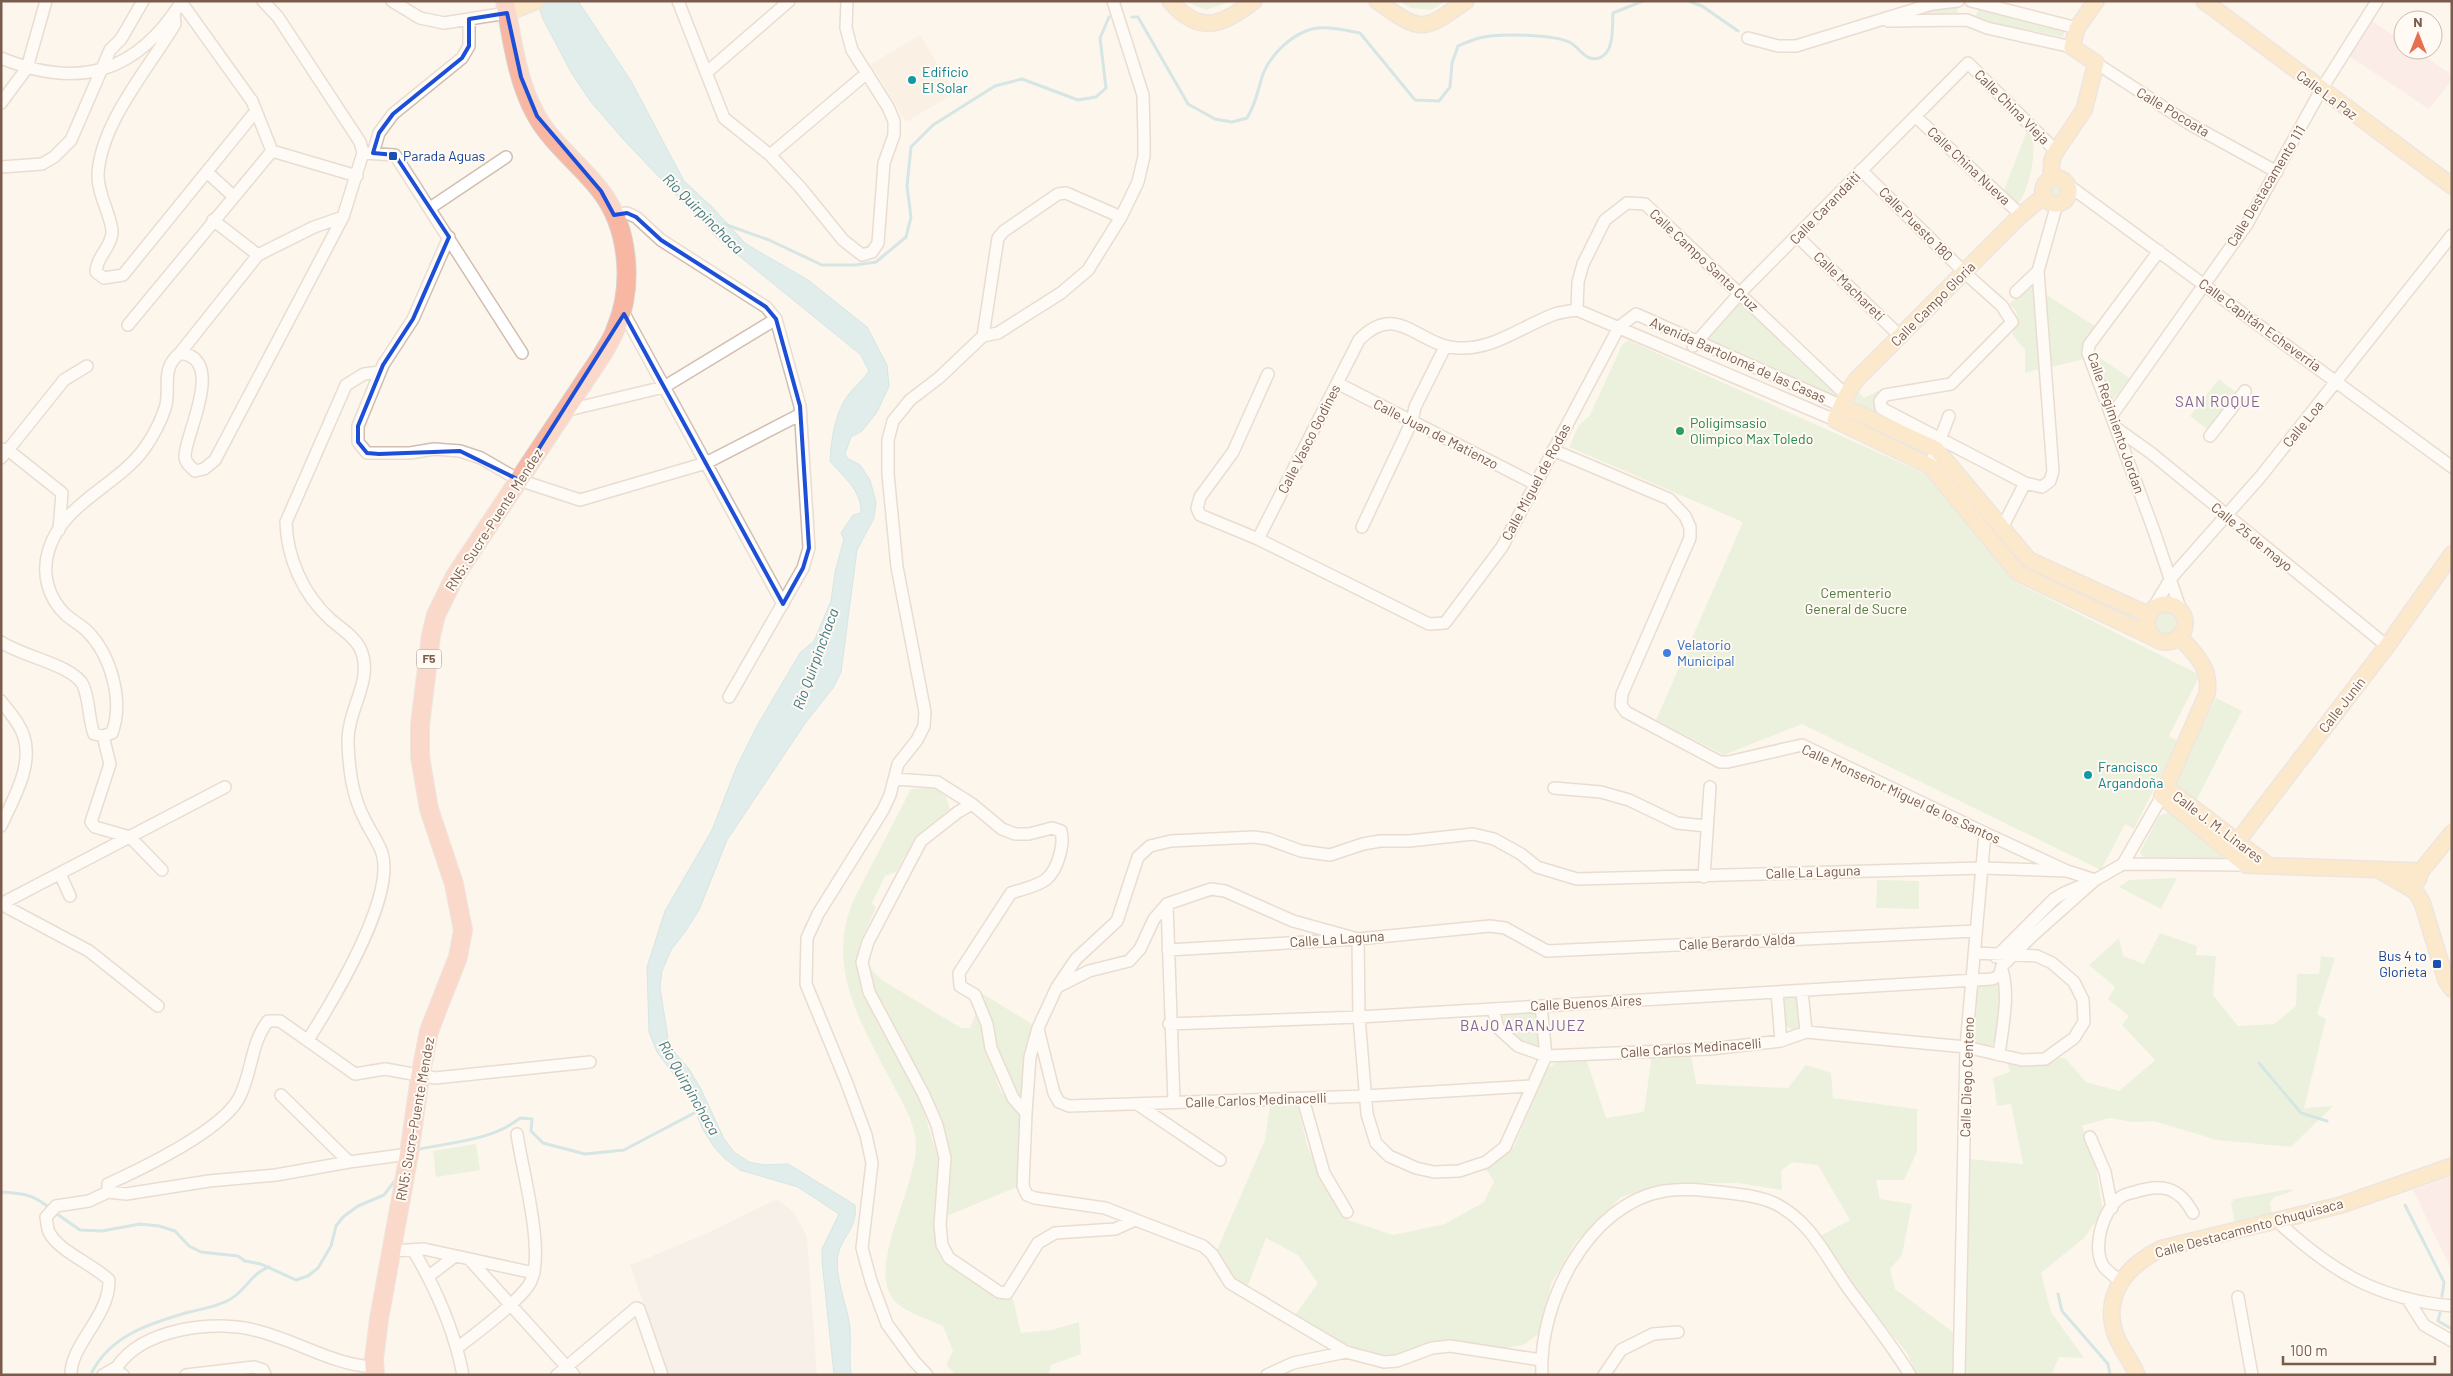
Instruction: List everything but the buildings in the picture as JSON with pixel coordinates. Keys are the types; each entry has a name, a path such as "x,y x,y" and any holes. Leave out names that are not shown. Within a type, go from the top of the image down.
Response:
{"highway":[{"name":"RN5: Sucre-Puente Mendez","path":"375,1371 379,1319 409,1154 420,1077 430,1032 458,957 463,930 454,884 429,809 420,757 420,725 431,635 436,615 455,576 602,355 616,329 622,310 626,266 624,245 614,215 601,191 551,136 537,116 521,77 506,7"}],"main road":[{"path":"1170,1 1188,18 1207,24 1231,18 1254,1"},
{"path":"1377,1 1401,18 1424,26 1433,24 1466,1"},
{"path":"2072,47 2077,28 2096,1"},
{"name":"Calle La Paz","path":"2204,1 2452,186"},
{"path":"506,7 535,2"},
{"name":"Calle Pocoata","path":"2072,47 2096,63"},
{"path":"2051,179 2061,179 2068,185 2068,197 2057,204 2049,202 2044,196 2044,188 2051,179 2052,160 2056,151 2084,110 2096,63"},
{"name":"Calle Campo Gloria","path":"1835,420 1844,400 1900,336 2021,215 2044,196"},
{"name":"Avenida Bartolomé de las Casas","path":"1844,400 1939,443 2002,528 2029,560 2150,612"},
{"name":"Avenida Bartolomé de las Casas","path":"1835,420 1930,466 2018,573 2154,638"},
{"name":"Calle Junín","path":"2233,847 2387,646 2452,554"},
{"path":"2164,604 2170,605 2181,612 2185,623 2179,636 2165,642 2154,638 2147,627 2150,612 2164,604"},
{"path":"2164,792 2207,694 2208,685 2207,673 2202,662 2179,636"},
{"name":"Calle J. M. Linares","path":"2164,792 2233,847 2270,866"},
{"path":"2452,833 2420,871 2415,891 2422,902 2444,975 2452,989"},
{"name":"Calle J. M. Linares","path":"2233,847 2246,865 2420,871"},
{"name":"Calle J. M. Linares","path":"2379,870 2415,891"},
{"name":"Calle Destacamento Chuquisaca","path":"2137,1375 2116,1334 2112,1320 2114,1302 2121,1282 2131,1268 2146,1256 2163,1248 2278,1222 2341,1205 2452,1166"}],"street":[{"path":"1,103 27,68 46,1"},
{"path":"1,168 42,164 71,140 110,50 122,39 143,1"},
{"path":"263,1 278,17 368,153"},
{"path":"392,1 420,18 444,23 469,19 506,7"},
{"path":"678,1 724,118 770,155 848,244 862,255 872,252 878,243 884,163 894,135 894,121 888,107 852,50 846,28 847,1"},
{"path":"927,1375 914,1361 887,1324 862,1248 862,1234 872,1163 866,1135 806,984 807,938 818,914 883,810 895,779 898,764 924,726 925,712 897,567 888,474 888,440 893,421 910,400 940,376 983,336 998,333 1068,287 1088,270 1120,217 1138,182 1144,156 1144,129 1143,95 1114,1"},
{"path":"1748,38 1778,46 1796,46 1932,4 1958,1"},
{"path":"1967,1 1968,20"},
{"path":"1971,1 2077,28"},
{"name":"Calle Destacamento 111","path":"2112,415 2247,224 2278,172 2321,90 2377,1"},
{"path":"1,58 27,68 63,72 100,72 124,62 147,44 182,2 252,102 272,152"},
{"path":"706,73 783,3"},
{"path":"174,13 175,24 118,114 100,160 98,175 101,199 112,232 109,244 96,265 96,272 104,278 123,276 256,111"},
{"path":"180,353 190,354 195,358 201,370 202,392 197,419 185,456 188,465 196,472 204,470 215,460 342,217 357,176 379,134 393,114 462,58 468,46 469,19"},
{"path":"1877,21 1968,20 1987,28 2072,47"},
{"name":"Calle China Vieja","path":"1968,63 2056,151"},
{"name":"Calle Carandaiti","path":"1687,357 1696,341 1740,294 1968,63"},
{"name":"Calle Pocoata","path":"2096,63 2188,123 2278,172"},
{"path":"770,155 867,73"},
{"name":"Calle China Nueva","path":"1916,117 2021,215"},
{"path":"272,152 357,176"},
{"path":"128,326 213,220 272,152"},
{"path":"368,153 395,154 522,353"},
{"path":"430,208 506,156"},
{"name":"Calle Puesto 180","path":"1861,170 1965,273 2002,306 2012,322 1951,384 1885,395 1880,401 1881,408 1939,443"},
{"path":"207,172 234,196"},
{"name":"Calle Capitán Echeverria","path":"2068,185 2452,467"},
{"path":"983,336 998,238 1004,231 1058,194 1066,193 1120,217"},
{"name":"Calle Campo Santa Cruz","path":"1577,310 1578,282 1583,264 1605,220 1627,203 1645,204 1740,294 1844,400"},
{"path":"1939,443 2025,483 2042,487 2050,481 2053,471 2038,271 2057,204"},
{"path":"614,215 627,213 636,217 661,240 766,308 776,319 801,414 808,548 803,568 730,697"},
{"path":"1,642 22,654 65,670 82,682 88,699 90,723 94,734 103,736 112,733 116,722 115,687 109,666 99,645 87,631 53,601 48,586 46,568 49,549 58,530 71,514 98,489 127,467 144,449 158,424 166,404 167,375 172,360 180,353 258,255 314,227 342,217"},
{"path":"213,220 258,255"},
{"name":"Calle Loa","path":"2150,612 2170,578 2226,516 2338,382 2452,235"},
{"name":"Calle Macharetí","path":"1798,236 1900,336"},
{"path":"449,237 413,319 380,372 358,426 358,442 367,453 410,453 434,449 460,451 480,458 519,480 580,500 706,463 801,414"},
{"name":"Calle Regimiento Jordan","path":"2158,251 2089,345 2088,353 2112,415 2181,612"},
{"path":"2016,292 2038,271"},
{"path":"622,310 783,604"},
{"path":"1362,527 1412,422 1415,407 1444,347 1481,347 1556,314 1577,310 1619,327"},
{"name":"Avenida Bartolomé de las Casas","path":"1835,420 1619,327 1636,314 1696,341 1844,400"},
{"path":"564,411 664,387 776,319"},
{"name":"Calle Vasco Godines","path":"1258,539 1359,340 1367,331 1381,323 1399,324 1444,347"},
{"name":"Calle Miguel de Rodas","path":"1258,539 1429,624 1438,625 1445,623 1502,547 1619,327"},
{"path":"58,530 62,493 3,452 64,380 87,366"},
{"path":"308,1040 328,1009 376,913 383,883 384,865 382,854 356,800 349,768 349,720 364,681 365,665 360,647 314,602 300,579 287,543 286,522 346,385 364,374 380,372"},
{"path":"1258,539 1200,515 1197,508 1200,497 1234,452 1268,374"},
{"name":"Calle Juan de Matienzo","path":"1337,383 1535,484"},
{"path":"2210,436 2245,391"},
{"path":"1930,466 1948,416"},
{"name":"Calle 25 de mayo","path":"2116,428 2151,453 2387,646"},
{"name":"Calle Monseñor Miguel de los Santos","path":"1554,450 1669,500 1685,516 1690,527 1690,538 1622,694 1621,705 1626,712 1720,762 1802,745 2067,871 2095,880"},
{"path":"2002,528 2025,483"},
{"path":"1,701 18,724 26,751 24,773 1,826"},
{"path":"103,736 110,764 91,822 95,827 130,837 162,870"},
{"path":"895,779 938,782 972,804 1002,829 1015,834 1029,834 1052,828 1061,831 1064,840 1056,868 1048,879 1033,888 1012,893 959,973 958,981 960,986 975,995 987,1024 991,1048 1013,1098 1026,1112"},
{"path":"1,904 225,787"},
{"path":"1704,877 1710,787"},
{"path":"1554,788 1601,792 1629,800 1677,823 1706,826"},
{"path":"2123,864 2164,792"},
{"path":"972,804 958,812 921,841 868,942 862,962 869,992 924,1095 937,1125 944,1158 940,1225 942,1245 949,1258 999,1292 1007,1293 1038,1242 1054,1233 1115,1229 1135,1220 1203,1246 1212,1254 1230,1283 1346,1352 1384,1362 1397,1361 1432,1348 1450,1346 1541,1360"},
{"name":"Calle Diego Centeno","path":"1959,1375 1966,1047 1985,833"},
{"name":"Calle La Laguna","path":"1135,1220 1105,1208 1026,1195 1024,1186 1026,1112 1030,1057 1038,1028 1057,987 1076,959 1117,921 1138,857 1150,846 1171,840 1254,837 1268,839 1300,851 1330,855 1363,844 1380,841 1409,841 1473,834 1494,839 1521,854 1537,867 1577,879 1704,877 1810,871 1983,868 2067,871"},
{"path":"1981,965 1983,975 1992,979 1999,976 2000,962 2054,899 2064,892 2095,880 2123,864 2246,865"},
{"path":"60,874 70,896"},
{"path":"2013,955 2095,880"},
{"path":"1057,987 1089,971 1128,961 1140,949 1154,919 1167,904 1211,888 1225,891 1293,920 1358,939 1358,1017 1367,1114 1376,1143 1389,1156 1425,1170 1459,1172 1486,1162 1505,1146 1546,1056 1541,1006"},
{"path":"1,904 89,951 158,1006"},
{"path":"1167,904 1169,1024 1174,1102"},
{"name":"Calle La Laguna","path":"1168,950 1358,939 1490,926 1505,928"},
{"name":"Calle Berardo Valda","path":"1505,928 1547,951 1976,931"},
{"name":"Calle Carlos Medinacelli","path":"1493,1009 1498,1028 1518,1046 1546,1056 1710,1049 1781,1041 1806,1032 1966,1047 2022,1060 2045,1059 2074,1038 2084,1022 2083,1000 2074,982 2052,963 2037,956 2013,955 2000,962 1974,953"},
{"path":"1972,981 1985,960 2000,962"},
{"path":"1999,1055 2005,978 2000,962"},
{"name":"Calle Buenos Aires","path":"1169,1024 1358,1017 1992,979"},
{"path":"1802,991 1806,1032"},
{"path":"1778,992 1781,1041"},
{"path":"108,1192 108,1184 132,1174 204,1132 239,1099 249,1077 257,1038 268,1021 280,1021 355,1074 385,1069 420,1077 435,1078 590,1062"},
{"name":"Calle Carlos Medinacelli","path":"1038,1028 1054,1093 1058,1102 1069,1106 1303,1099 1532,1086"},
{"path":"281,1095 349,1162"},
{"path":"1303,1099 1324,1173 1347,1212"},
{"path":"1137,1104 1220,1160"},
{"path":"458,1348 509,1305 531,1283 534,1273 536,1235 517,1134"},
{"path":"2090,1137 2105,1172 2112,1208"},
{"path":"71,1375 77,1354 98,1319 109,1290 109,1280 102,1272 57,1243 49,1232 46,1217 56,1206 89,1201 108,1192 126,1194 209,1181 276,1175 409,1154"},
{"path":"2121,1282 2103,1266 2098,1248 2102,1222 2120,1197 2158,1186 2176,1192 2185,1198 2193,1213"},
{"path":"1542,1375 1541,1360 1548,1323 1560,1285 1577,1255 1598,1228 1615,1212 1633,1201 1663,1191 1688,1189 1733,1194 1774,1203 1796,1217 1812,1232 1849,1290 1897,1354 1910,1375"},
{"path":"2278,1222 2310,1252 2348,1277 2419,1302 2452,1306"},
{"path":"392,1251 424,1249 534,1273"},
{"path":"414,1250 429,1276 451,1327 458,1348 463,1375"},
{"path":"429,1276 455,1256"},
{"path":"470,1260 571,1371"},
{"path":"2238,1297 2252,1375"},
{"path":"2407,1298 2424,1325 2452,1341"},
{"path":"557,1375 571,1371 636,1308 639,1309 662,1375"},
{"path":"103,1375 120,1371 124,1357 151,1339 166,1333 238,1326 259,1331 353,1366 375,1371"},
{"path":"1604,1375 1621,1350 1653,1334 1678,1332"},
{"path":"1267,1375 1293,1363 1346,1352"},
{"path":"186,1375 254,1367 263,1370 265,1375"}],"highlighted area":[{"path":"507,13 521,77 537,116 601,191 614,215 627,213 636,217 661,240 766,307 776,319 800,406 809,548 803,568 783,604 624,314 519,480 460,451 367,453 358,442 358,426 383,365 413,319 449,237 395,155 373,153 379,133 393,114 462,58 469,46 469,19"}],"shaded area":[{"path":"2372,21 2393,35 2393,60 2430,60 2452,75 2452,80 2429,109 2349,56"},
{"path":"920,35 955,93 906,122 871,64"},
{"path":"2452,1176 2452,1271 2413,1190"},
{"path":"777,1199 794,1212 807,1237 817,1375 669,1375 630,1265 701,1236"}],"green space":[{"path":"1184,1 1232,1 1206,10"},
{"path":"1399,1 1445,1 1432,10 1411,8"},
{"path":"1957,5 1958,16 1915,15 1915,13"},
{"path":"1979,9 2065,31 2063,37 1977,20 1975,16"},
{"path":"2027,131 2034,147 2032,165 2025,192 2017,204 2003,193"},
{"path":"2054,183 2060,183 2065,188 2063,197 2054,199 2049,194 2049,188"},
{"path":"2032,284 2040,369 2025,373 2025,350 2012,334 2017,322 2017,314 2009,304"},
{"path":"2044,293 2096,327 2084,341 2085,359 2051,367"},
{"path":"1739,303 1831,388 1836,398 1709,341 1707,336 1733,307"},
{"name":"Cementerio General de Sucre","path":"1628,340 1926,474 2013,581 2200,675 2169,736 2178,741 2134,829 2125,824 2101,870 1802,724 1724,755 1656,720 1743,522 1569,447 1579,425 1590,415 1622,345"},
{"path":"2097,356 2130,378 2113,400"},
{"path":"2219,379 2237,393 2208,430 2190,416"},
{"path":"1855,388 1864,398 1880,390 1874,400 1876,409 1935,439 1859,409 1854,399"},
{"path":"1943,465 2021,561 2130,613 2130,619 2025,572 1940,470 1940,466"},
{"path":"2166,608 2177,612 2181,623 2177,634 2166,638 2155,634 2151,623 2155,612"},
{"path":"2216,698 2242,711 2196,801 2174,785"},
{"path":"936,787 946,797 950,809 916,836 896,872 885,876 872,903 876,908 860,943 857,960 919,1096 938,1158 936,1249 943,1262 1000,1297 1013,1299 1021,1333 1051,1330 1079,1322 1081,1354 1051,1365 1049,1375 956,1375 946,1365 953,1351 943,1326 899,1305 888,1290 885,1271 888,1249 911,1177 915,1155 915,1136 905,1107 858,1015 850,993 843,947 846,924 854,899 911,789"},
{"path":"2169,812 2224,854 2221,859 2143,857 2140,852 2159,816"},
{"path":"2177,878 2161,909 2119,887 2129,880"},
{"path":"1877,880 1919,881 1919,909 1876,908"},
{"path":"2160,933 2197,946 2196,955 2216,956 2213,995 2238,1026 2274,1024 2296,1006 2297,974 2319,974 2321,956 2335,958 2317,1014 2326,1019 2304,1108 2333,1106 2291,1147 2217,1140 2154,1121 2133,1122 2109,1118 2082,1126 2093,1150 2103,1211 2084,1238 2041,1273 2051,1312 2084,1358 2059,1357 2051,1375 1963,1375 1970,1159 2023,1164 2011,1104 1997,1106 1993,1078 2010,1072 2005,1054 2065,1058 2086,1082 2119,1091 2155,1060 2122,1025 2129,1016 2108,999 2115,987 2089,965 2119,938 2123,956 2144,964"},
{"path":"868,966 882,980 961,1028 970,1028 977,1010 987,1053 1001,1092 1020,1113 1019,1186 947,1216 950,1148 929,1090 875,992"},
{"path":"1999,984 1997,1036 1992,1045 1984,1047 1974,1041 1978,985"},
{"path":"980,992 1032,1024 1024,1064 1021,1097 1007,1084 994,1047 994,1034"},
{"path":"1787,995 1796,998 1799,1026 1797,1029 1791,1030 1785,1024 1783,998"},
{"path":"1537,1011 1542,1050 1513,1038 1503,1028 1498,1013"},
{"path":"1691,1053 1696,1084 1788,1088 1806,1065 1831,1073 1833,1098 1917,1109 1917,1152 1904,1180 1876,1180 1880,1199 1912,1204 1902,1255 1890,1269 1895,1289 1953,1332 1954,1375 1917,1375 1907,1353 1860,1295 1818,1237 1850,1220 1818,1165 1792,1162 1781,1171 1782,1190 1738,1183 1676,1183 1621,1197 1575,1243 1551,1284 1539,1334 1523,1345 1494,1350 1444,1343 1425,1345 1390,1357 1368,1355 1293,1318 1318,1283 1298,1255 1266,1238 1247,1288 1228,1276 1217,1250 1265,1140 1270,1106 1298,1106 1307,1145 1326,1190 1348,1220 1393,1235 1445,1224 1484,1202 1494,1182 1489,1173 1476,1165 1487,1163 1514,1147 1546,1069 1563,1059 1586,1059 1606,1118 1644,1112 1652,1054"},
{"path":"476,1144 480,1170 436,1177 433,1151"},
{"path":"2291,1189 2293,1191 2274,1197 2270,1203 2273,1218 2236,1227 2231,1204 2234,1199"}],"water":[{"name":"Río Quirpinchaca","path":"537,1 578,1 631,81 684,181 712,207 746,244 808,280 867,327 887,365 889,386 877,412 862,431 851,437 845,454 847,458 860,465 870,480 876,502 874,518 857,550 841,672 833,688 806,722 727,840 699,910 671,950 662,971 660,987 668,1039 676,1054 689,1069 701,1089 724,1139 734,1152 749,1162 764,1165 788,1164 855,1205 854,1220 840,1248 837,1263 850,1328 851,1375 834,1375 822,1261 822,1249 839,1214 798,1187 740,1170 724,1158 714,1147 702,1128 691,1098 657,1052 649,1032 647,967 665,911 712,830 737,766 757,726 800,653 814,641 831,601 835,572 844,539 841,533 853,515 861,513 855,491 830,461 833,436 836,420 848,394 869,371 861,355 717,238 623,139 591,102 572,74 543,19"}],"waterway":[{"path":"1132,17 1138,17 1188,104 1215,119 1232,122 1247,118 1255,101 1266,67 1275,54 1293,38 1312,29 1333,28 1360,33 1415,100 1439,101 1450,87 1452,63 1458,46 1487,36 1540,36 1563,40 1574,45 1586,56 1594,59 1599,58 1608,51 1610,45 1613,13 1643,1"},
{"path":"1688,1 1702,6 1738,31"},
{"name":"Río Quirpinchaca","path":"724,224 769,240 822,265 855,265 876,262 906,237 911,217 907,186 911,147 933,125 995,86 1022,79 1078,100 1096,97 1106,88 1100,38 1109,17"},
{"path":"2259,1063 2301,1113 2327,1121"},
{"name":"Río Quirpinchaca","path":"418,1151 420,1149 485,1136 520,1118 532,1119 531,1131 543,1143 585,1154 624,1150 698,1111"},
{"path":"57,1214 80,1230 102,1231 140,1224 159,1226 175,1231 189,1246 201,1252 238,1256 245,1261 261,1264 296,1280 308,1276 318,1268 331,1246 336,1226 343,1217 358,1206 384,1195 397,1178"},
{"path":"1,1192 26,1195 47,1206"},
{"path":"2405,1205 2444,1282 2442,1296"},
{"path":"92,1372 100,1359 110,1349 133,1332 160,1321 229,1300 240,1292 257,1274 269,1267"},
{"path":"2058,1294 2062,1311 2108,1364 2110,1375"},
{"path":"2440,1313 2438,1321 2452,1329"}],"place":[{"name":"Edificio El Solar","path":"912,80"},
{"name":"Parada Aguas","path":"393,156"},
{"name":"Poligimsasio Olimpico Max Toledo","path":"1680,431"},
{"name":"Velatorio Municipal","path":"1667,653"},
{"name":"Francisco Argandoña","path":"2088,775"},
{"name":"Bus 4 to Glorieta","path":"2437,964"}],"district":[{"name":"SAN ROQUE","path":"2218,402"},
{"name":"BAJO ARANJUEZ","path":"1523,1026"}]}
